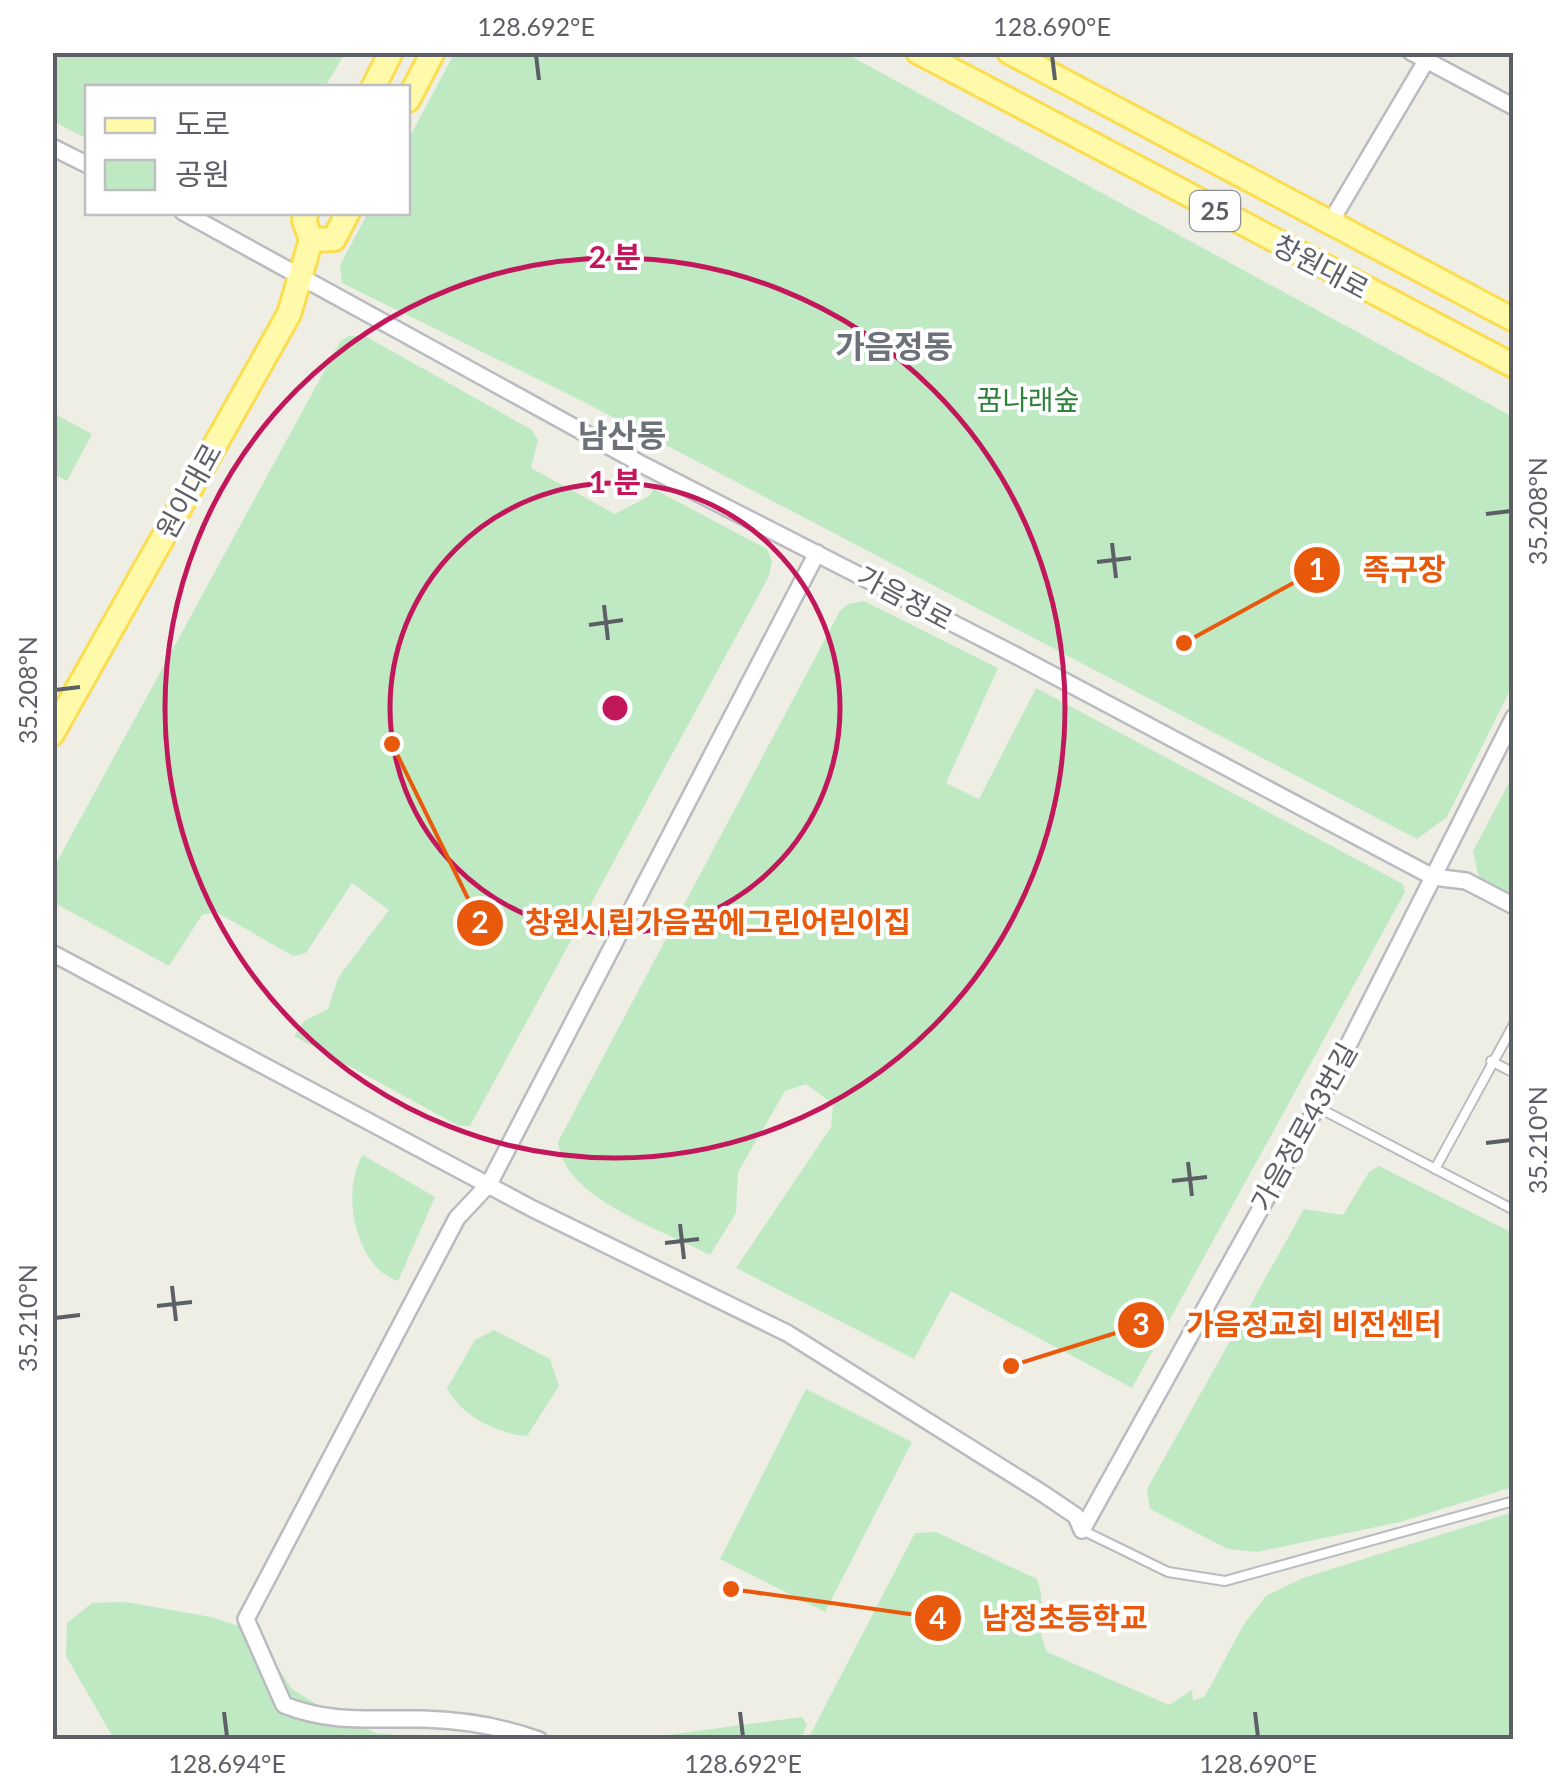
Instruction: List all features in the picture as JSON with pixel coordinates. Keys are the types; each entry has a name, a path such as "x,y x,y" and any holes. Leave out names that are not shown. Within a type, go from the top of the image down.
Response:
{"main road":[{"path":"374,85 391,52"},
{"path":"410,96 433,52"},
{"name":"창원대로","path":"918,52 1514,366"},
{"name":"창원대로","path":"1009,52 1514,320"},
{"name":"원이대로","path":"52,734 289,314 311,240 304,220 306,215"},
{"path":"311,240 334,239 346,215"}],"street":[{"path":"1330,223 1418,56 1514,107"},
{"path":"52,148 85,164"},
{"name":"가음정로","path":"188,215 643,466 817,553 1433,877 1466,881 1514,906"},
{"path":"531,1738 425,1719 318,1719 284,1705 246,1619 457,1218 489,1184 817,553"},
{"name":"가음정로43번길","path":"1082,1530 1316,1107 1424,902 1514,717"},
{"path":"52,952 489,1184 787,1333 1042,1493 1076,1516 1082,1530"}],"lane":[{"path":"1434,1169 1514,1024"},
{"path":"1491,1061 1514,1073"},
{"path":"1316,1107 1514,1210"},
{"path":"1082,1530 1168,1572 1225,1581 1514,1500"}],"green space":[{"path":"53,52 345,53 326,85 85,85 85,138 53,121"},
{"name":"꿈나래숲","path":"455,52 845,53 1513,417 1513,684 1447,817 1417,839 582,401 342,283 340,265 367,215 410,215 410,136"},
{"path":"348,336 365,336 532,430 538,440 531,468 615,514 649,496 654,489 767,549 772,561 769,576 470,1126 459,1126 294,1036 304,1021 328,1009 338,978 389,910 352,883 306,953 293,956 216,912 202,915 169,966 53,902 53,869 340,342"},
{"path":"53,413 92,434 67,481 53,474"},
{"path":"864,601 998,668 946,783 979,799 1036,688 1403,884 1405,892 1132,1388 951,1291 914,1359 736,1268 831,1127 833,1104 806,1084 785,1091 738,1172 736,1213 710,1255 596,1196 564,1162 558,1142 840,611 848,604"},
{"path":"1513,775 1513,896 1479,878 1473,851"},
{"path":"363,1155 435,1197 398,1281 371,1261 356,1226 353,1188"},
{"path":"1379,1166 1513,1233 1513,1487 1400,1522 1257,1552 1228,1549 1150,1509 1147,1489 1304,1209 1343,1215 1369,1172"},
{"path":"494,1330 550,1359 559,1386 527,1436 504,1431 470,1415 447,1388 475,1340"},
{"path":"806,1389 912,1442 825,1612 720,1559"},
{"path":"1513,1512 1513,1739 808,1739 915,1533 936,1532 1037,1579 1042,1600 1041,1631 1047,1652 1169,1705 1192,1690 1193,1701 1205,1696 1244,1624 1266,1596 1303,1578"},
{"path":"126,1602 239,1626 259,1638 291,1688 327,1711 376,1733 440,1739 114,1739 66,1656 67,1623 92,1603"},
{"path":"802,1717 807,1725 801,1739 637,1739"}],"place":[{"name":"족구장","path":"1184,643"},
{"name":"창원시립가음꿈에그린어린이집","path":"392,744"},
{"name":"가음정교회 비전센터","path":"1011,1366"},
{"name":"남정초등학교","path":"731,1589"}],"district":[{"name":"가음정동","path":"894,347"},
{"name":"남산동","path":"622,436"}]}
